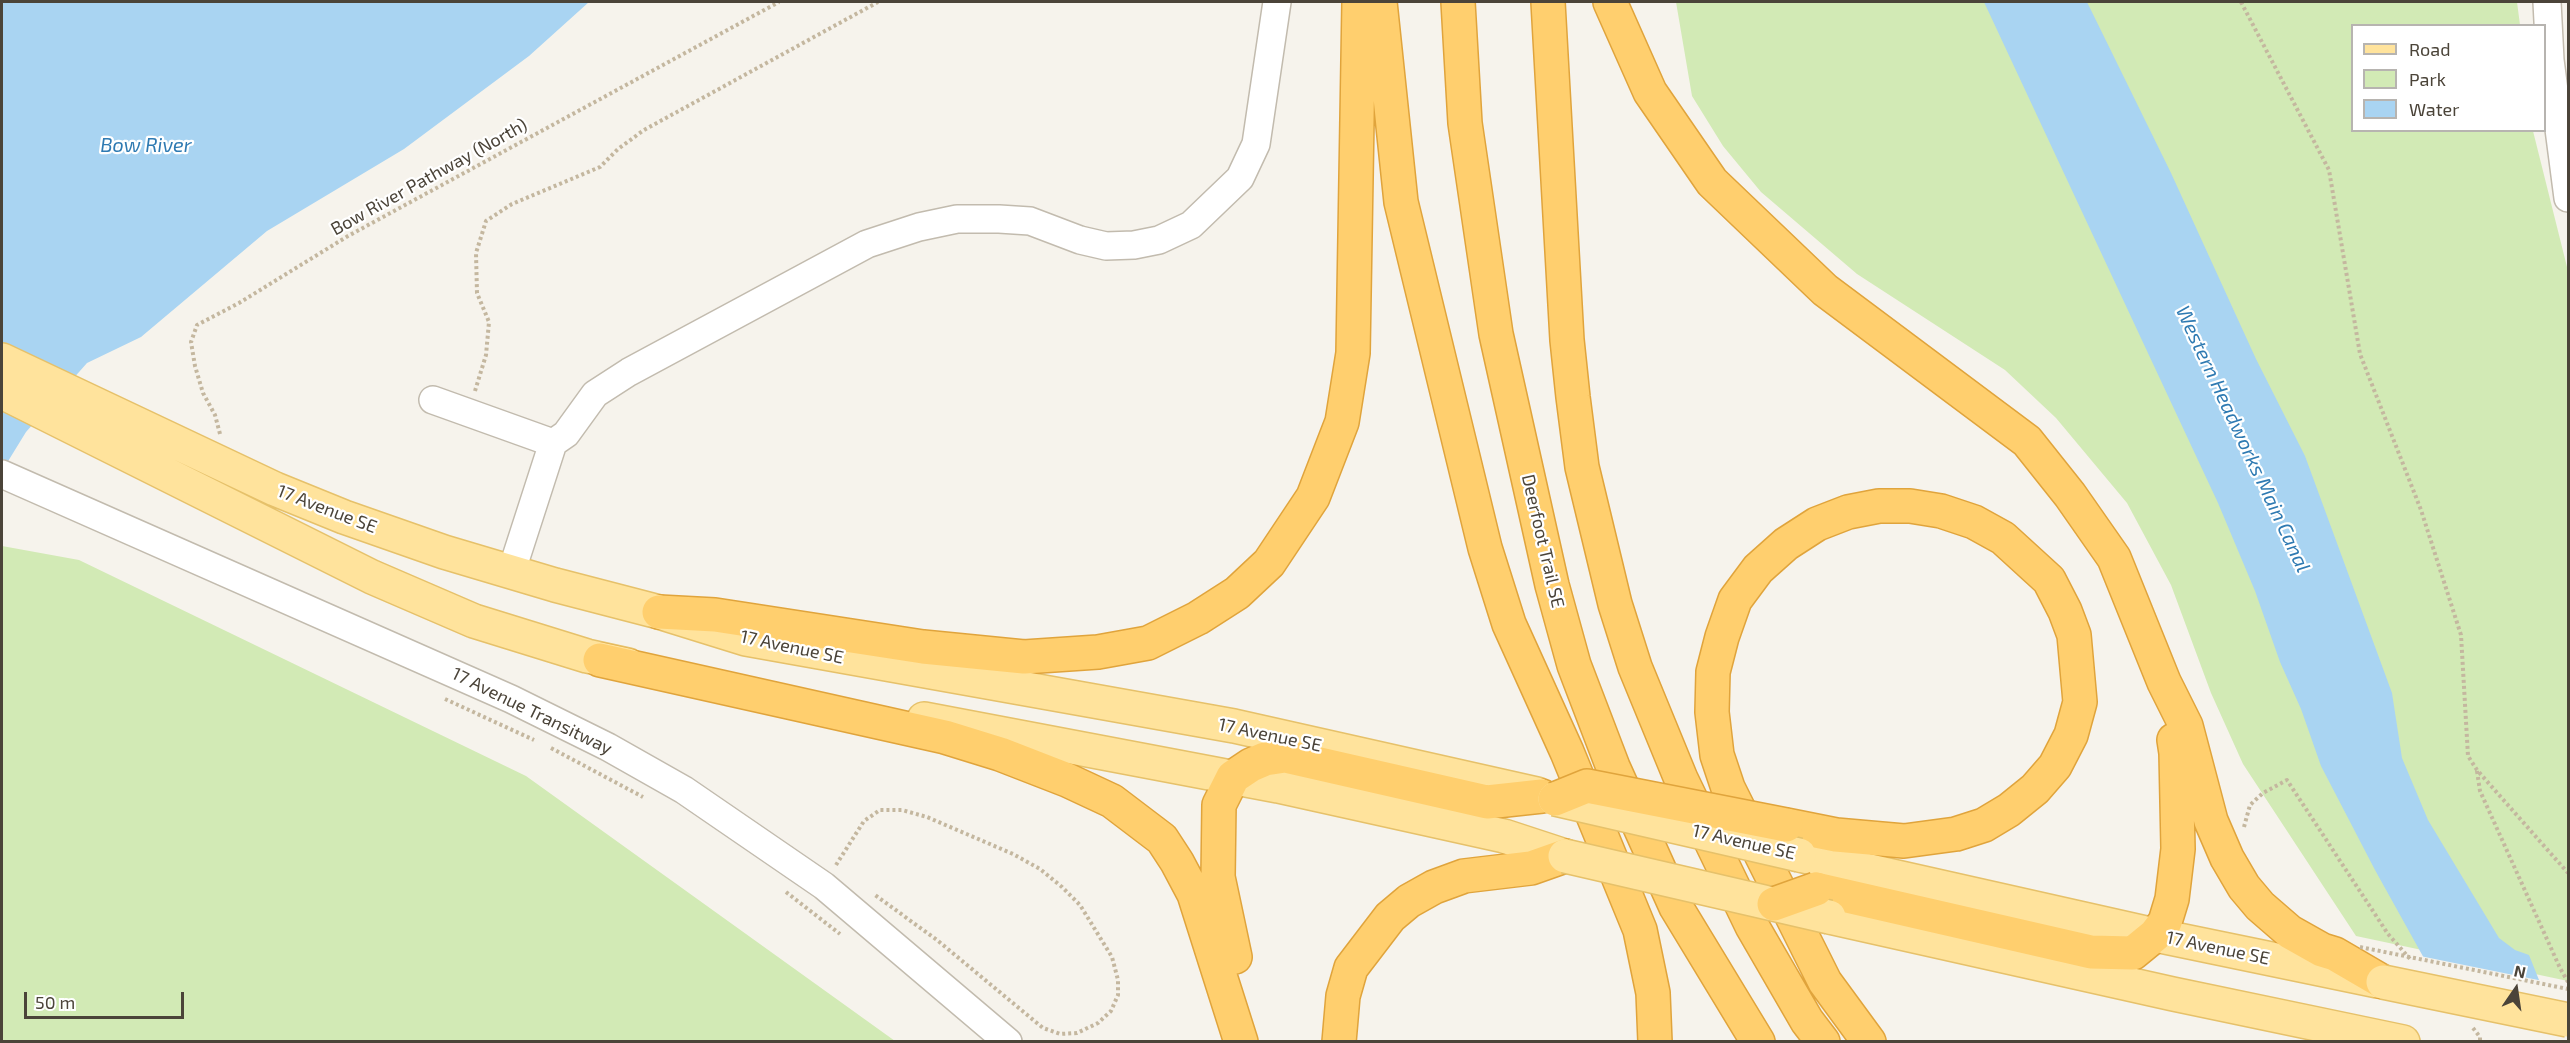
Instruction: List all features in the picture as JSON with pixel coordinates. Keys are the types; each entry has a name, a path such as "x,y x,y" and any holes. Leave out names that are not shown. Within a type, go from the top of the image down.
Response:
{"highway":[{"path":"659,612 715,615 923,647 1024,657 1098,652 1148,643 1198,618 1237,593 1269,563 1313,497 1342,422 1353,353 1359,2"},
{"path":"1380,2 1401,202 1485,548 1509,624 1567,752 1640,930 1653,993 1655,1041"},
{"name":"Deerfoot Trail SE","path":"1458,2 1465,123 1496,334 1552,585 1571,653 1613,767 1676,907 1758,1041"},
{"path":"1548,2 1567,340 1573,397 1582,467 1615,604 1635,667 1681,778 1752,927 1807,1021 1822,1041"},
{"path":"1610,2 1650,92 1712,182 1825,290 2027,441 2070,495 2114,558 2164,682 2186,726 2211,821 2227,858 2244,887 2260,906 2290,932 2384,982"},
{"path":"1257,1041 1229,936 1218,877 1219,805 1233,777 1265,759 1285,756 1486,802 1549,797 1587,786 1786,825 1870,839 1904,841 1948,836 1984,825 2009,810 2035,789 2055,766 2070,735 2080,702 2074,635 2065,611 2049,580 2003,538 1974,522 1941,511 1899,506 1879,506 1848,512 1817,524 1786,543 1758,569 1735,600 1713,672 1712,712 1717,755 1728,788 1825,982 1869,1041"},
{"path":"600,660 945,737 1000,754 1067,780 1112,801 1162,839 1177,862 1194,894 1241,1041"},
{"path":"1774,904 1823,903 2091,952 2133,953 2155,935 2165,922 2172,899 2178,849 2176,753 2164,682"},
{"path":"1339,1041 1343,996 1351,968 1390,917 1409,901 1434,887 1464,876 1532,867 1565,856"}],"main road":[{"name":"17 Avenue SE","path":"2,360 79,413 372,577 474,621 600,660 1233,777 1504,836 1565,856 1774,904"},
{"name":"17 Avenue SE","path":"2,392 79,413 344,517 444,552 512,573 659,612 746,639 1214,722 2155,935 2568,1020"},
{"path":"1823,903 2151,989 2403,1041"}],"street":[{"path":"512,573 554,443 566,434 595,394 629,372 867,244 919,227 957,219 1030,221 1080,240 1106,246 1134,245 1159,240 1191,225 1240,178 1256,144 1277,2"},
{"path":"2547,2 2550,60 2568,198"},
{"path":"433,400 554,443"},
{"name":"17 Avenue Transitway","path":"2,474 510,699 608,747 665,779 771,848 824,886 1008,1041"}],"path":[{"name":"Bow River Pathway (North)","path":"221,436 215,414 203,393 195,366 191,342 197,325 239,303 348,236 779,2"},
{"path":"468,413 486,356 489,322 477,293 476,253 486,221 512,204 600,167 618,149 644,130 878,2"},
{"path":"2241,2 2329,170 2360,354 2421,510 2461,635 2468,756 2477,770 2568,873"},
{"path":"434,694 542,744 653,802"},
{"path":"2477,770 2480,790 2568,982"},
{"path":"2245,833 2243,825 2250,805 2263,793 2287,780 2388,934 2418,968"},
{"path":"845,872 836,865 864,821 880,810 902,810 927,817 1013,854 1040,869 1080,905 1112,957 1118,980 1118,995 1111,1011 1098,1023 1077,1033 1060,1035 1043,1028 937,940 872,893"},
{"path":"786,891 848,940"},
{"path":"2351,945 2568,989"},
{"path":"2465,1020 2480,1037 2480,1041"}],"green space":[{"path":"1676,2 2517,2 2520,24 2351,24 2351,132 2533,132 2568,271 2568,981 2356,936 2243,764 2211,693 2171,585 2127,503 2056,418 2005,370 1857,274 1761,192 1723,146 1692,96"},
{"path":"2,546 79,560 526,776 895,1041 2,1041"}],"water":[{"name":"Bow River","path":"2,2 589,2 529,56 404,149 267,231 141,337 87,363 26,432 2,471"},
{"name":"Western Headworks Main Canal","path":"1984,2 2087,2 2171,173 2256,359 2305,456 2392,693 2402,758 2428,820 2499,938 2515,950 2529,955 2539,980 2568,1026 2568,1041 2470,1041 2375,870 2321,766 2255,591 2218,503"}],"pier":[{"path":"2420,956 2543,981 2568,1021 2568,1042 2467,1042"}]}
